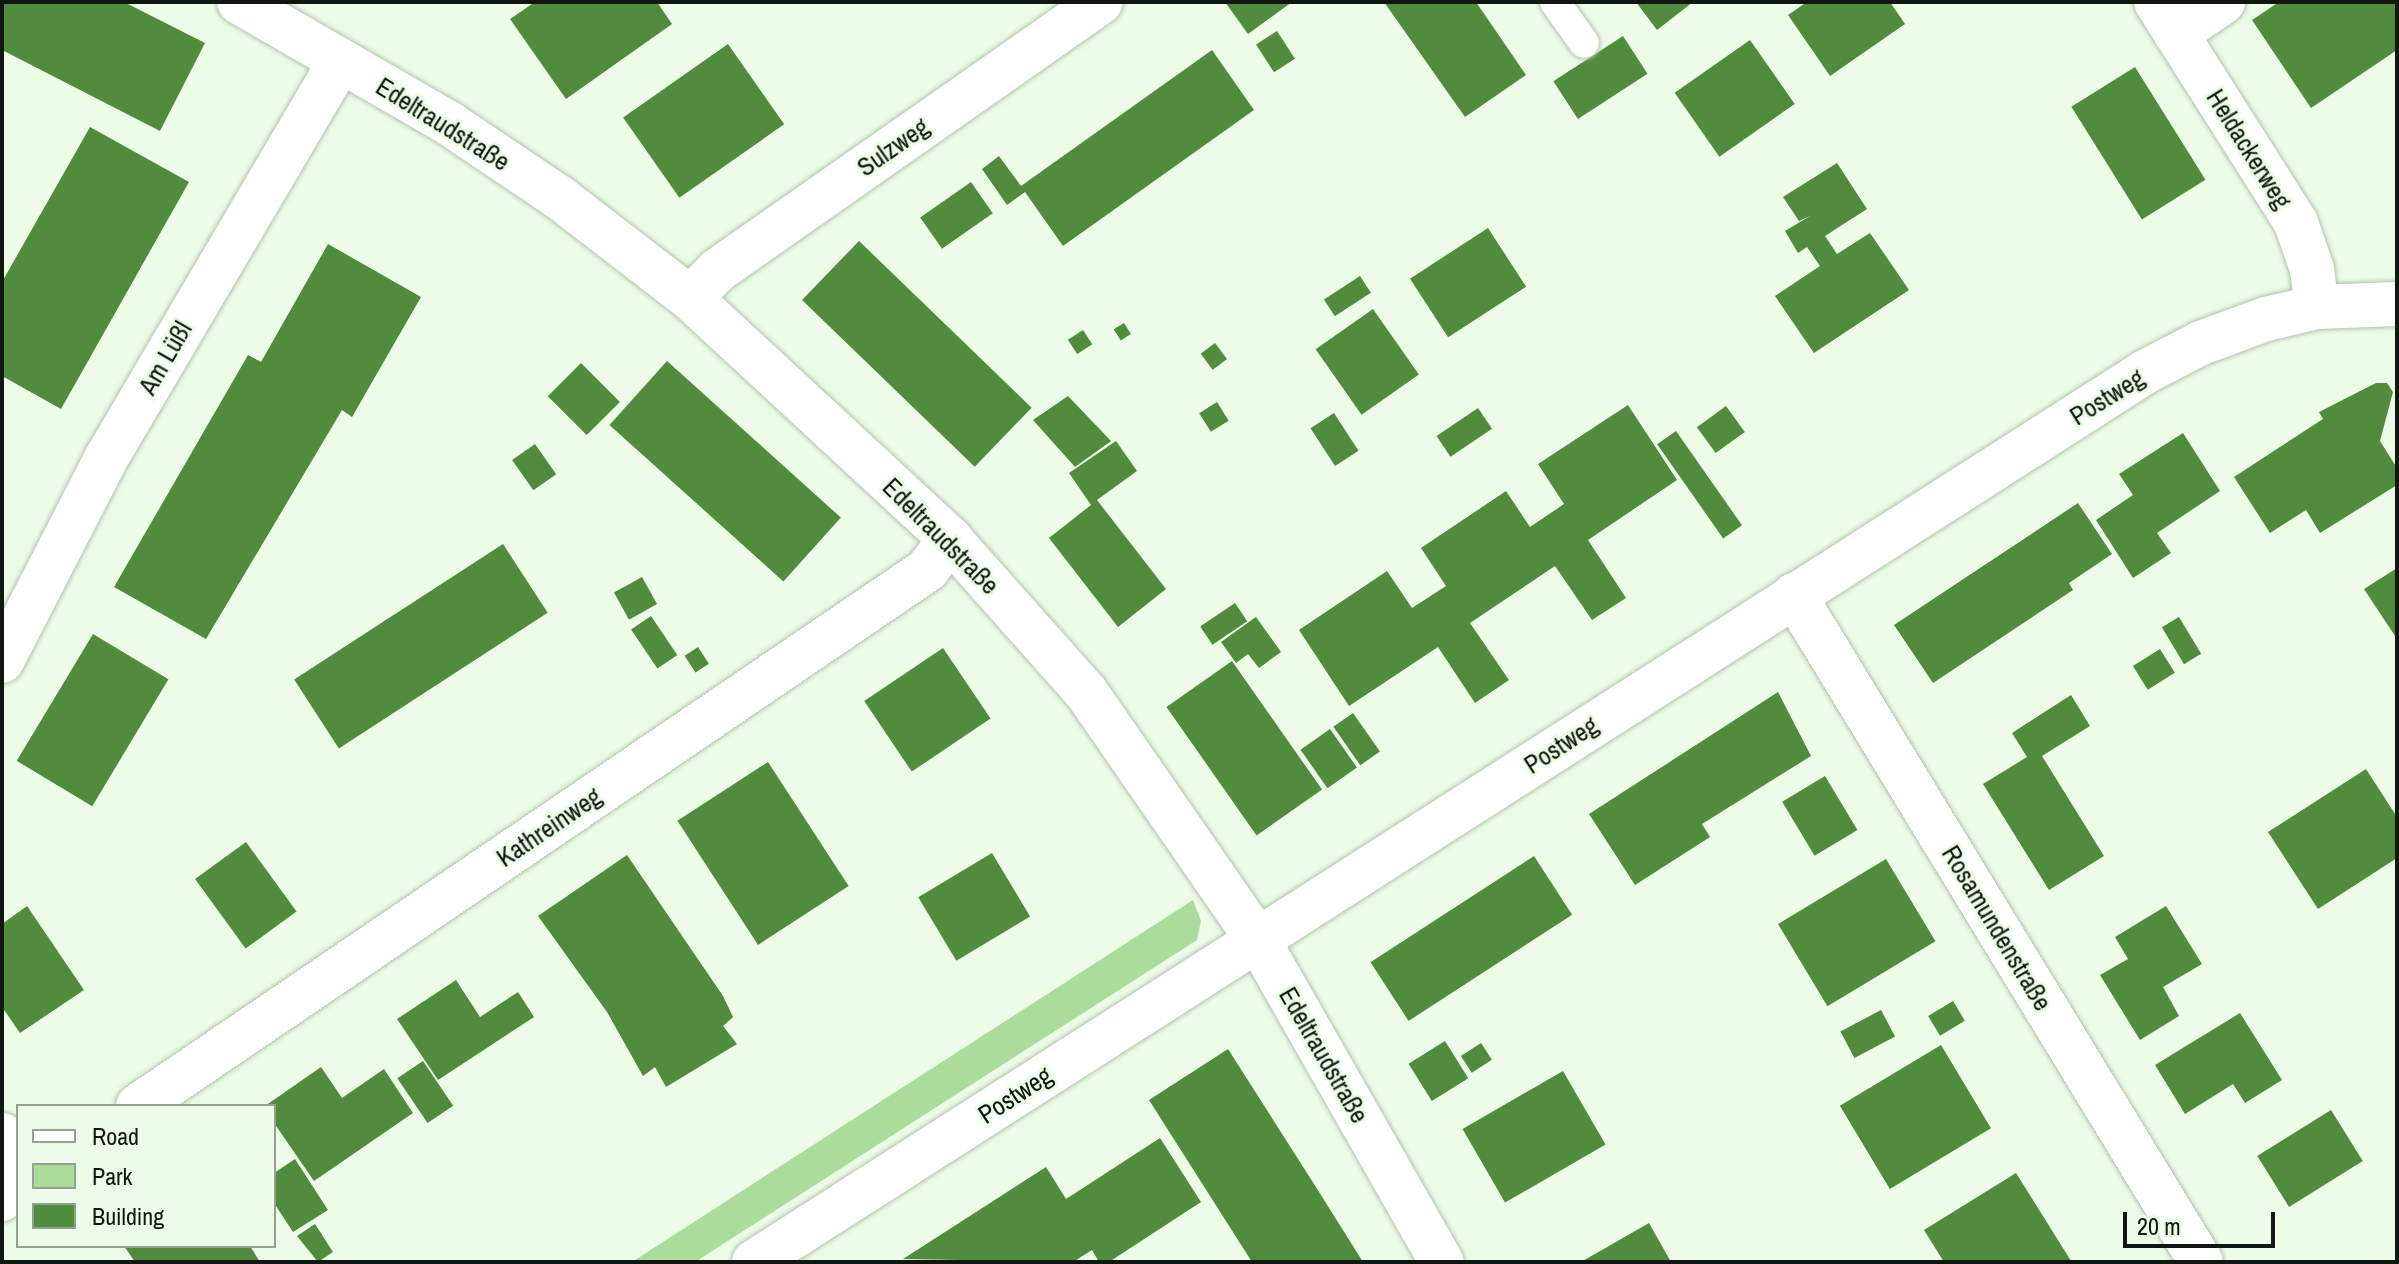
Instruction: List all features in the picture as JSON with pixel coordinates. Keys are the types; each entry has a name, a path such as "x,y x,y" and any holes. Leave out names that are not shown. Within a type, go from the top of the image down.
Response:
{"street":[{"name":"Edeltraudstraße","path":"239,2 450,124 548,189 690,298 950,539 1086,692 1258,940 1442,1262"},
{"name":"Sulzweg","path":"690,298 718,270 1101,2"},
{"path":"2166,18 2223,2"},
{"name":"Heldackerweg","path":"2166,18 2296,223 2312,269 2317,307"},
{"name":"Am Lüßl","path":"2,661 107,457 340,61"},
{"name":"Postweg","path":"754,1262 2145,372 2201,343 2317,307 2397,304"},
{"name":"Kathreinweg","path":"141,1104 927,570 950,539"},
{"name":"Rosamundenstraße","path":"1794,595 2201,1262"},
{"path":"2,1135 16,1153"}],"lane":[{"path":"1555,2 1584,43"}],"green space":[{"path":"1193,900 1201,921 1197,940 695,1262 632,1262"}],"building":[{"path":"2,2 124,2 205,43 160,131 2,50"},
{"path":"535,2 657,2 672,24 566,99 510,19"},
{"path":"1225,2 1292,2 1248,34"},
{"path":"1384,2 1476,2 1526,75 1465,117"},
{"path":"1636,2 1693,2 1657,30"},
{"path":"1807,2 1890,2 1905,24 1830,76 1788,15"},
{"path":"2279,2 2397,2 2397,50 2311,108 2252,20"},
{"path":"1277,31 1295,59 1274,72 1256,45"},
{"path":"1623,36 1648,74 1578,119 1553,81"},
{"path":"1750,40 1795,104 1719,157 1675,93"},
{"path":"728,44 784,124 679,198 623,117"},
{"path":"1212,50 1254,110 1063,246 1025,192 1007,205 982,169 999,156 1021,186"},
{"path":"2135,67 2205,180 2142,220 2071,107"},
{"path":"90,127 189,182 61,409 2,376 2,282"},
{"path":"1837,163 1867,209 1825,236 1837,254 1870,233 1909,290 1814,353 1775,296 1820,266 1807,247 1798,253 1785,231 1810,216 1799,221 1783,197"},
{"path":"971,182 993,213 942,249 920,218"},
{"path":"1488,228 1526,287 1448,337 1410,279"},
{"path":"859,241 1032,408 975,467 802,300"},
{"path":"328,244 421,297 352,417 342,410 206,639 114,587 248,355 261,362"},
{"path":"1360,276 1371,293 1335,316 1324,299"},
{"path":"1373,309 1419,375 1362,415 1316,349"},
{"path":"1124,323 1131,334 1121,340 1114,329"},
{"path":"1083,330 1092,344 1077,354 1068,340"},
{"path":"1215,343 1227,359 1213,370 1201,354"},
{"path":"667,361 841,518 783,581 609,425"},
{"path":"581,363 620,402 587,435 548,396"},
{"path":"2376,383 2387,383 2393,392 2380,441 2397,468 2397,485 2320,533 2306,510 2270,533 2234,477 2323,419 2319,412"},
{"path":"1068,396 1111,441 1075,467 1033,420"},
{"path":"1217,402 1229,421 1211,432 1199,413"},
{"path":"1628,405 1677,480 1588,540 1626,598 1592,620 1555,566 1470,623 1509,680 1475,703 1438,647 1349,706 1299,630 1387,571 1412,608 1446,586 1421,548 1506,491 1530,527 1564,504 1538,464"},
{"path":"1726,406 1745,432 1716,453 1697,427"},
{"path":"1478,408 1492,429 1451,457 1437,436"},
{"path":"1334,413 1359,451 1335,466 1311,428"},
{"path":"1676,431 1742,525 1723,538 1657,444"},
{"path":"2183,433 2220,491 2157,533 2171,553 2133,578 2096,520 2133,495 2119,474"},
{"path":"1116,441 1137,471 1097,500 1166,589 1118,627 1049,538 1091,505 1069,473"},
{"path":"535,444 556,474 533,490 512,460"},
{"path":"2078,503 2112,554 2069,583 2073,590 1933,683 1894,625"},
{"path":"503,544 548,613 339,748 294,680"},
{"path":"2397,568 2397,639 2364,589"},
{"path":"642,577 657,604 629,620 614,593"},
{"path":"1235,603 1247,621 1212,645 1200,626"},
{"path":"651,616 677,655 657,668 631,629"},
{"path":"1256,617 1281,652 1259,668 1248,654 1236,663 1221,642"},
{"path":"2179,617 2201,654 2184,664 2162,627"},
{"path":"93,634 168,679 92,806 17,761"},
{"path":"698,647 709,664 695,672 685,656"},
{"path":"943,648 991,718 912,772 864,701"},
{"path":"2160,649 2175,673 2148,690 2133,666"},
{"path":"1232,661 1322,790 1257,835 1166,707"},
{"path":"1778,692 1811,756 1702,824 1710,837 1635,885 1589,814"},
{"path":"2071,695 2090,726 2042,756 2104,856 2049,890 1983,784 2027,757 2012,733"},
{"path":"1353,713 1380,752 1360,765 1333,727"},
{"path":"1330,729 1357,768 1327,788 1301,750"},
{"path":"768,762 849,886 758,945 677,821"},
{"path":"2366,769 2397,817 2397,858 2318,909 2268,832"},
{"path":"1825,776 1857,830 1815,856 1782,802"},
{"path":"246,842 297,912 246,949 195,879"},
{"path":"992,853 1030,916 956,961 918,897"},
{"path":"627,855 723,996 733,1017 723,1026 737,1044 666,1087 655,1067 643,1076 607,1012 538,916"},
{"path":"1534,856 1572,915 1409,1021 1370,962"},
{"path":"1886,859 1935,941 1827,1006 1778,924"},
{"path":"27,906 84,990 20,1033 2,1007 2,924"},
{"path":"2166,906 2202,964 2163,987 2179,1016 2140,1040 2100,975 2128,959 2115,937"},
{"path":"456,980 480,1017 518,992 534,1017 438,1080 397,1019"},
{"path":"1953,1001 1965,1021 1940,1036 1928,1016"},
{"path":"1881,1010 1895,1036 1854,1058 1840,1032"},
{"path":"2240,1013 2282,1080 2245,1103 2233,1084 2185,1114 2155,1065"},
{"path":"1445,1041 1468,1078 1432,1101 1409,1064"},
{"path":"1481,1043 1492,1060 1472,1073 1461,1056"},
{"path":"1941,1045 1991,1128 1890,1189 1840,1106"},
{"path":"1228,1049 1363,1262 1252,1262 1149,1100"},
{"path":"423,1061 453,1106 427,1123 397,1078"},
{"path":"321,1067 342,1098 384,1069 413,1113 314,1181 276,1126 276,1104 268,1104"},
{"path":"1563,1071 1606,1145 1505,1203 1463,1129"},
{"path":"2331,1110 2363,1161 2289,1207 2257,1156"},
{"path":"1160,1138 1201,1202 1109,1262 1099,1262 1092,1250 1073,1262 903,1259 1046,1167 1066,1199"},
{"path":"295,1159 328,1210 293,1232 276,1206 276,1172"},
{"path":"2016,1173 2071,1261 1944,1262 1924,1230"},
{"path":"1649,1223 1671,1262 1581,1262"},
{"path":"315,1224 333,1252 318,1262 297,1236"},
{"path":"125,1248 251,1248 260,1262 135,1262"}]}
